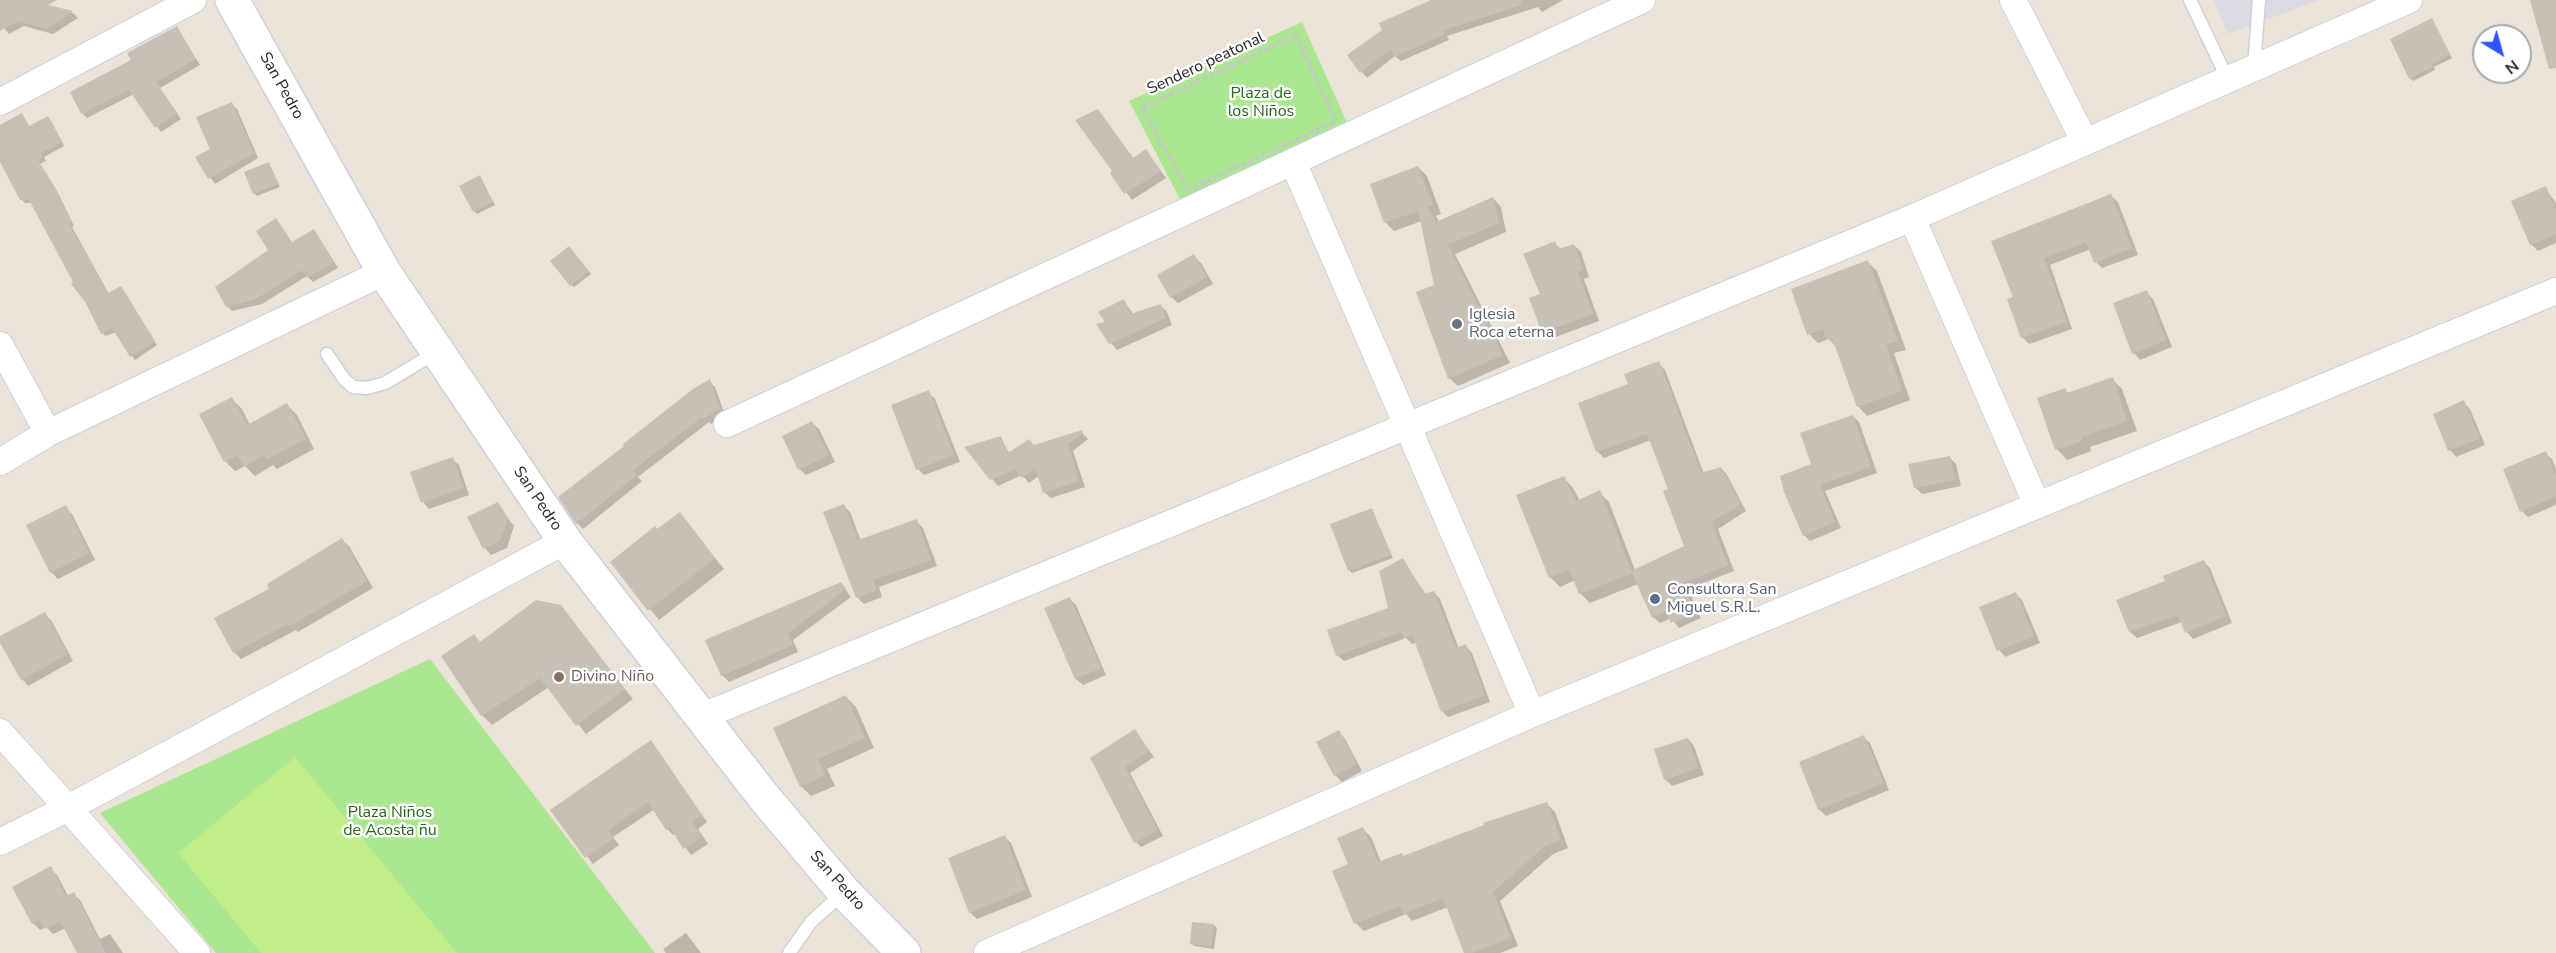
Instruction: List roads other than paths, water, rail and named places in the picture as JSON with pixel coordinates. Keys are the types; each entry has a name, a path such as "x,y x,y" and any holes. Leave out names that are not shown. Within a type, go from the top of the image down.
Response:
{"main road":[{"name":"San Pedro","path":"232,0 384,272 565,541 763,796 844,892 904,953"}],"street":[{"path":"0,102 193,0"},
{"path":"727,424 1642,0"},
{"path":"2013,0 2085,142"},
{"path":"703,716 1912,218 2409,0"},
{"path":"1293,162 1533,714"},
{"path":"1912,218 2037,505"},
{"path":"0,462 48,433 384,272"},
{"path":"987,953 1533,714 2556,291"},
{"path":"0,345 48,433"},
{"path":"0,842 68,808 565,541"},
{"path":"0,732 197,953"}],"lane":[{"path":"2190,0 2228,80"},
{"path":"2254,67 2259,0"},
{"path":"327,354 344,379 353,387 367,388 385,383 438,351"},
{"path":"789,953 811,922 844,892"}],"place":[{"name":"Iglesia Roca eterna","path":"1457,324"},
{"name":"Consultora San Miguel S.R.L.","path":"1655,599"},
{"name":"Divino Niño","path":"559,677"}],"park label":[{"name":"Plaza de los Niños","path":"1261,103"},
{"name":"Plaza Niños de Acosta ñu","path":"390,822"}]}
